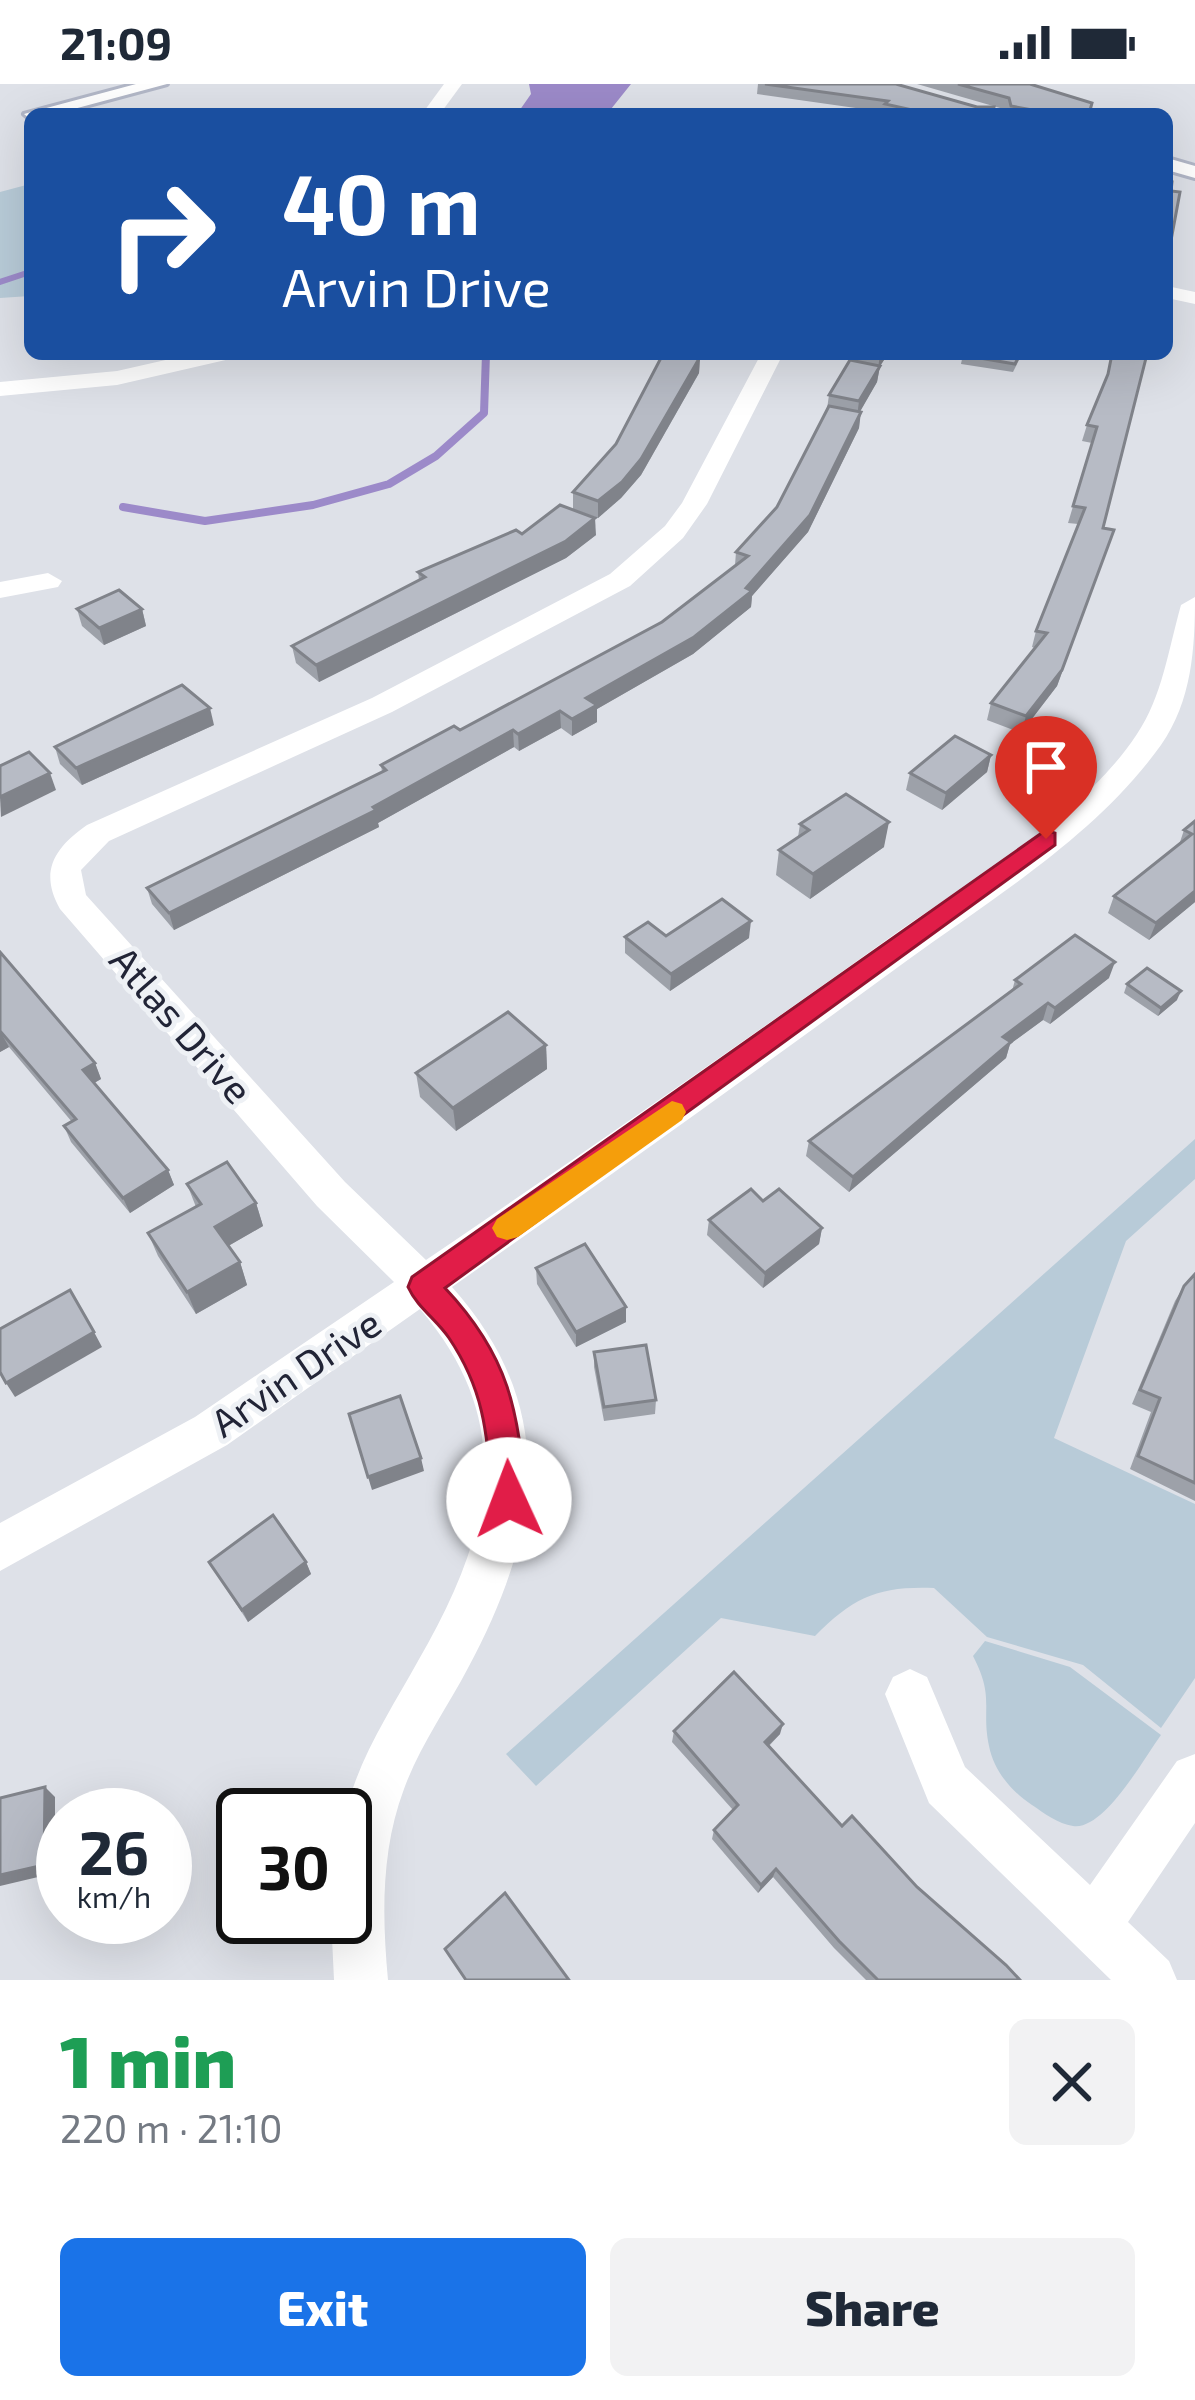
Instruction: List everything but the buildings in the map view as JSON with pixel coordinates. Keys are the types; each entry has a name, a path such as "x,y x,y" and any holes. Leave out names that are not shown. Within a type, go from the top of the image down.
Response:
{"street":[{"path":"59,108 158,84"},
{"path":"0,389 138,375 198,360"},
{"name":"Atlas Drive","path":"361,1980 356,1905 366,1834 386,1771 473,1608 496,1554 509,1500 502,1415 482,1362 456,1322 333,1197 72,901 62,884 65,863 98,833 382,705 620,580 674,532 694,505 769,360"},
{"path":"0,590 47,581"},
{"name":"Arvin Drive","path":"0,1548 211,1431 423,1287 946,915 1096,801 1129,769 1150,739 1167,704 1195,605"},
{"path":"910,1694 947,1785 1150,1980"},
{"path":"1093,1928 1195,1778"}],"shaded area":[{"path":"529,84 631,84 612,108 521,108 531,94"},
{"path":"24,186 24,296 0,298 0,192"},
{"path":"1195,1139 1195,1179 1126,1241 1054,1438 1195,1504 1195,1678 1161,1728 1083,1665 987,1637 934,1588 914,1588 882,1592 855,1603 815,1636 721,1618 536,1786 506,1754"},
{"path":"985,1641 1070,1667 1161,1735 1122,1791 1097,1817 1073,1826 1057,1821 1017,1793 999,1772 989,1746 984,1682 973,1656"}],"waterway":[{"path":"0,282 24,274"},
{"path":"123,507 205,521 313,505 389,484 436,456 484,413 486,360"}],"slow traffic":[{"path":"507,1228 672,1112"}],"route":[{"path":"509,1500 502,1415 482,1362 456,1322 423,1287 667,1116 1046,839"}]}
